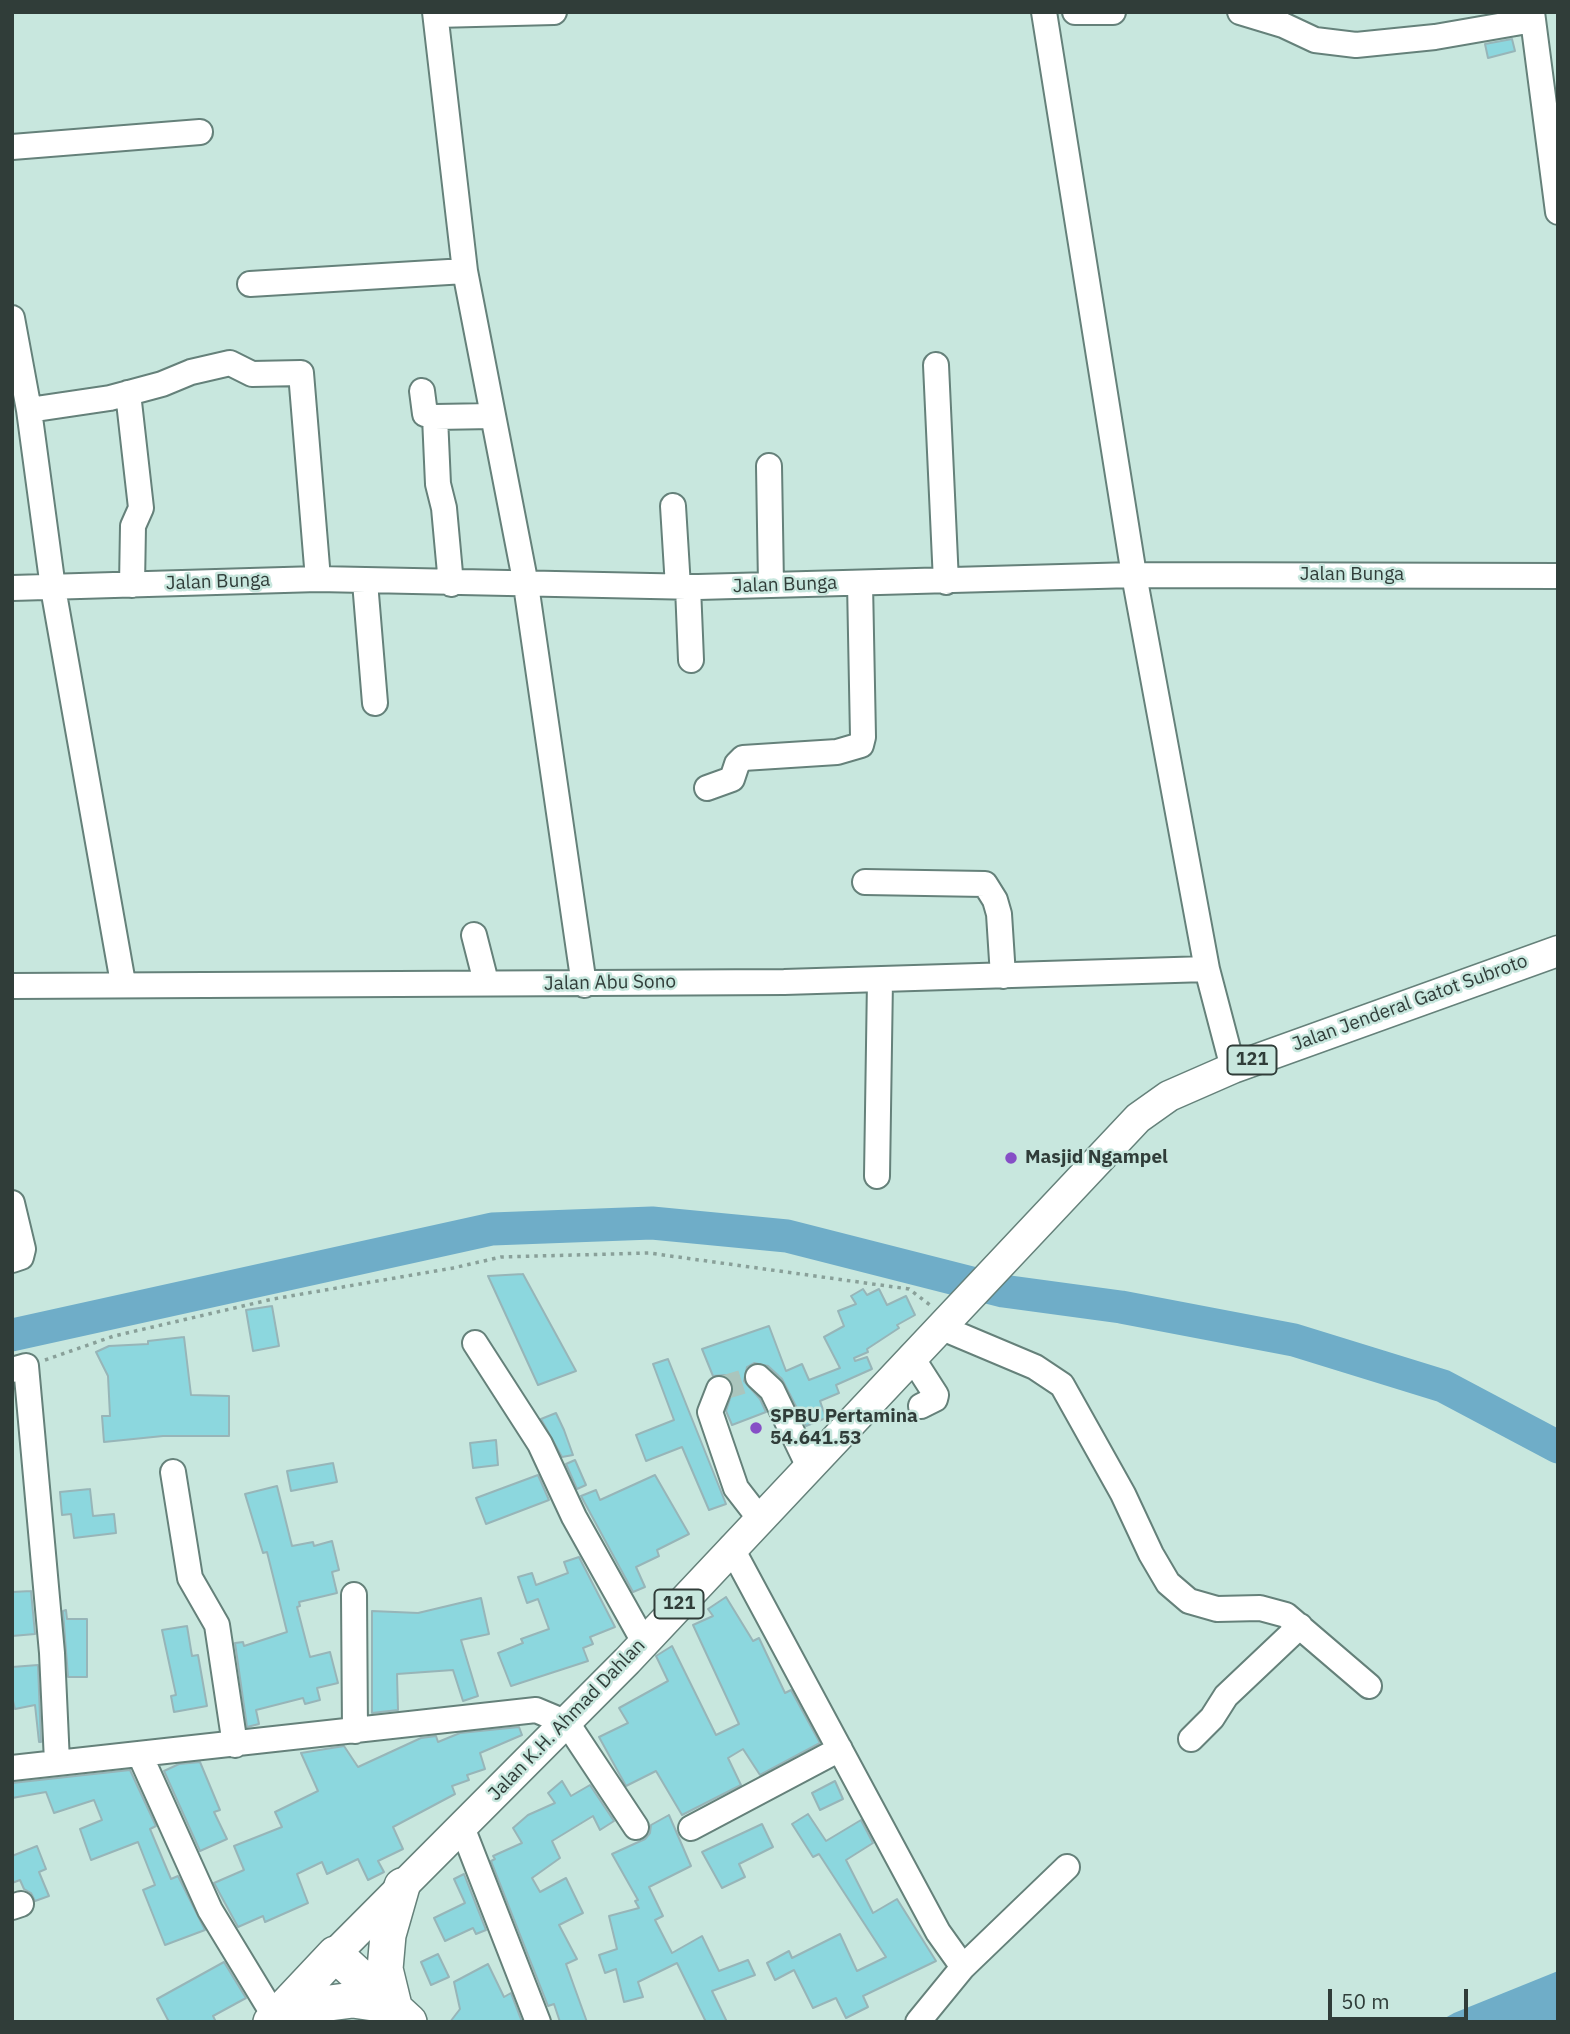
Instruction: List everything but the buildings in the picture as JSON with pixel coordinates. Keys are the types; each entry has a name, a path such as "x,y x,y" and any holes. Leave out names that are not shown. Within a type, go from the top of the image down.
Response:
{"highway":[{"path":"387,2013 387,1934 402,1886"},
{"name":"Jalan K.H. Ahmad Dahlan","path":"276,2016 335,1954"},
{"path":"335,1954 387,2013"},
{"path":"276,2016 322,2002 387,2013"}],"main road":[{"name":"Jalan Jenderal Gatot Subroto","path":"1003,1260 1138,1118 1169,1096 1233,1068 1558,951"},
{"name":"Jalan K.H. Ahmad Dahlan","path":"335,1954 567,1723 1003,1260"}],"street":[{"path":"554,12 435,14 465,271 526,585 584,985"},
{"path":"1044,12 1134,575 1207,969 1233,1068"},
{"path":"1075,12 1113,12"},
{"path":"1240,12 1283,25 1315,40 1356,45 1435,37 1532,16 1552,132 1558,212"},
{"path":"12,147 200,132"},
{"path":"250,284 465,271"},
{"path":"12,318 14,350 29,410 53,588 123,983"},
{"path":"29,410 128,393 162,384 191,372 230,363 252,374 277,376 301,373 318,579"},
{"path":"936,365 946,582"},
{"path":"422,391 425,414 435,417 493,416"},
{"path":"128,393 141,508 132,537 132,585"},
{"path":"435,417 438,484 444,508 451,584"},
{"path":"769,466 771,585"},
{"path":"673,506 691,660"},
{"name":"Jalan Bunga","path":"12,587 318,579 683,587 1134,575 1558,576"},
{"path":"365,582 375,703"},
{"path":"707,788 732,779 737,764 743,758 838,752 861,745 860,583"},
{"path":"865,882 985,884 995,900 999,914 1003,976"},
{"path":"474,935 486,982"},
{"name":"Jalan Abu Sono","path":"12,986 486,982 584,985 880,980 1207,969"},
{"path":"877,1176 880,980"},
{"path":"12,1203 23,1249 21,1257 12,1261"},
{"path":"945,1321 1035,1367 1062,1385 1124,1494 1151,1554 1168,1583 1189,1601 1217,1609 1260,1608 1286,1615 1370,1686"},
{"path":"475,1343 540,1444 574,1517 644,1642"},
{"path":"911,1356 936,1395 935,1399 920,1406"},
{"path":"19,1368 52,1653 57,1762"},
{"path":"758,1377 772,1390 809,1467"},
{"path":"719,1389 710,1412 736,1488 760,1519"},
{"path":"173,1472 190,1577 217,1625 235,1745"},
{"path":"731,1547 938,1932 963,1967"},
{"path":"354,1595 355,1731"},
{"path":"1191,1739 1212,1718 1226,1696 1300,1626"},
{"path":"12,1768 537,1710 567,1723 636,1827"},
{"path":"691,1828 839,1749"},
{"path":"140,1755 210,1910 276,2016"},
{"path":"461,1827 538,2022"},
{"path":"918,2022 963,1967 1067,1867"}],"path":[{"path":"19,1368 114,1336 273,1299 453,1268 501,1257 649,1253 842,1279 909,1289 945,1321"}],"water":[{"path":"1558,1971 1558,2022 1438,2022 1454,2013"}],"waterway":[{"path":"12,1335 492,1229 652,1223 787,1236 1003,1291 1121,1307 1294,1340 1443,1386 1558,1447"}],"tunnel":[{"path":"719,1389 758,1377"}],"place":[{"name":"Masjid Ngampel","path":"1011,1158"},
{"name":"SPBU Pertamina 54.641.53","path":"756,1428"}]}
